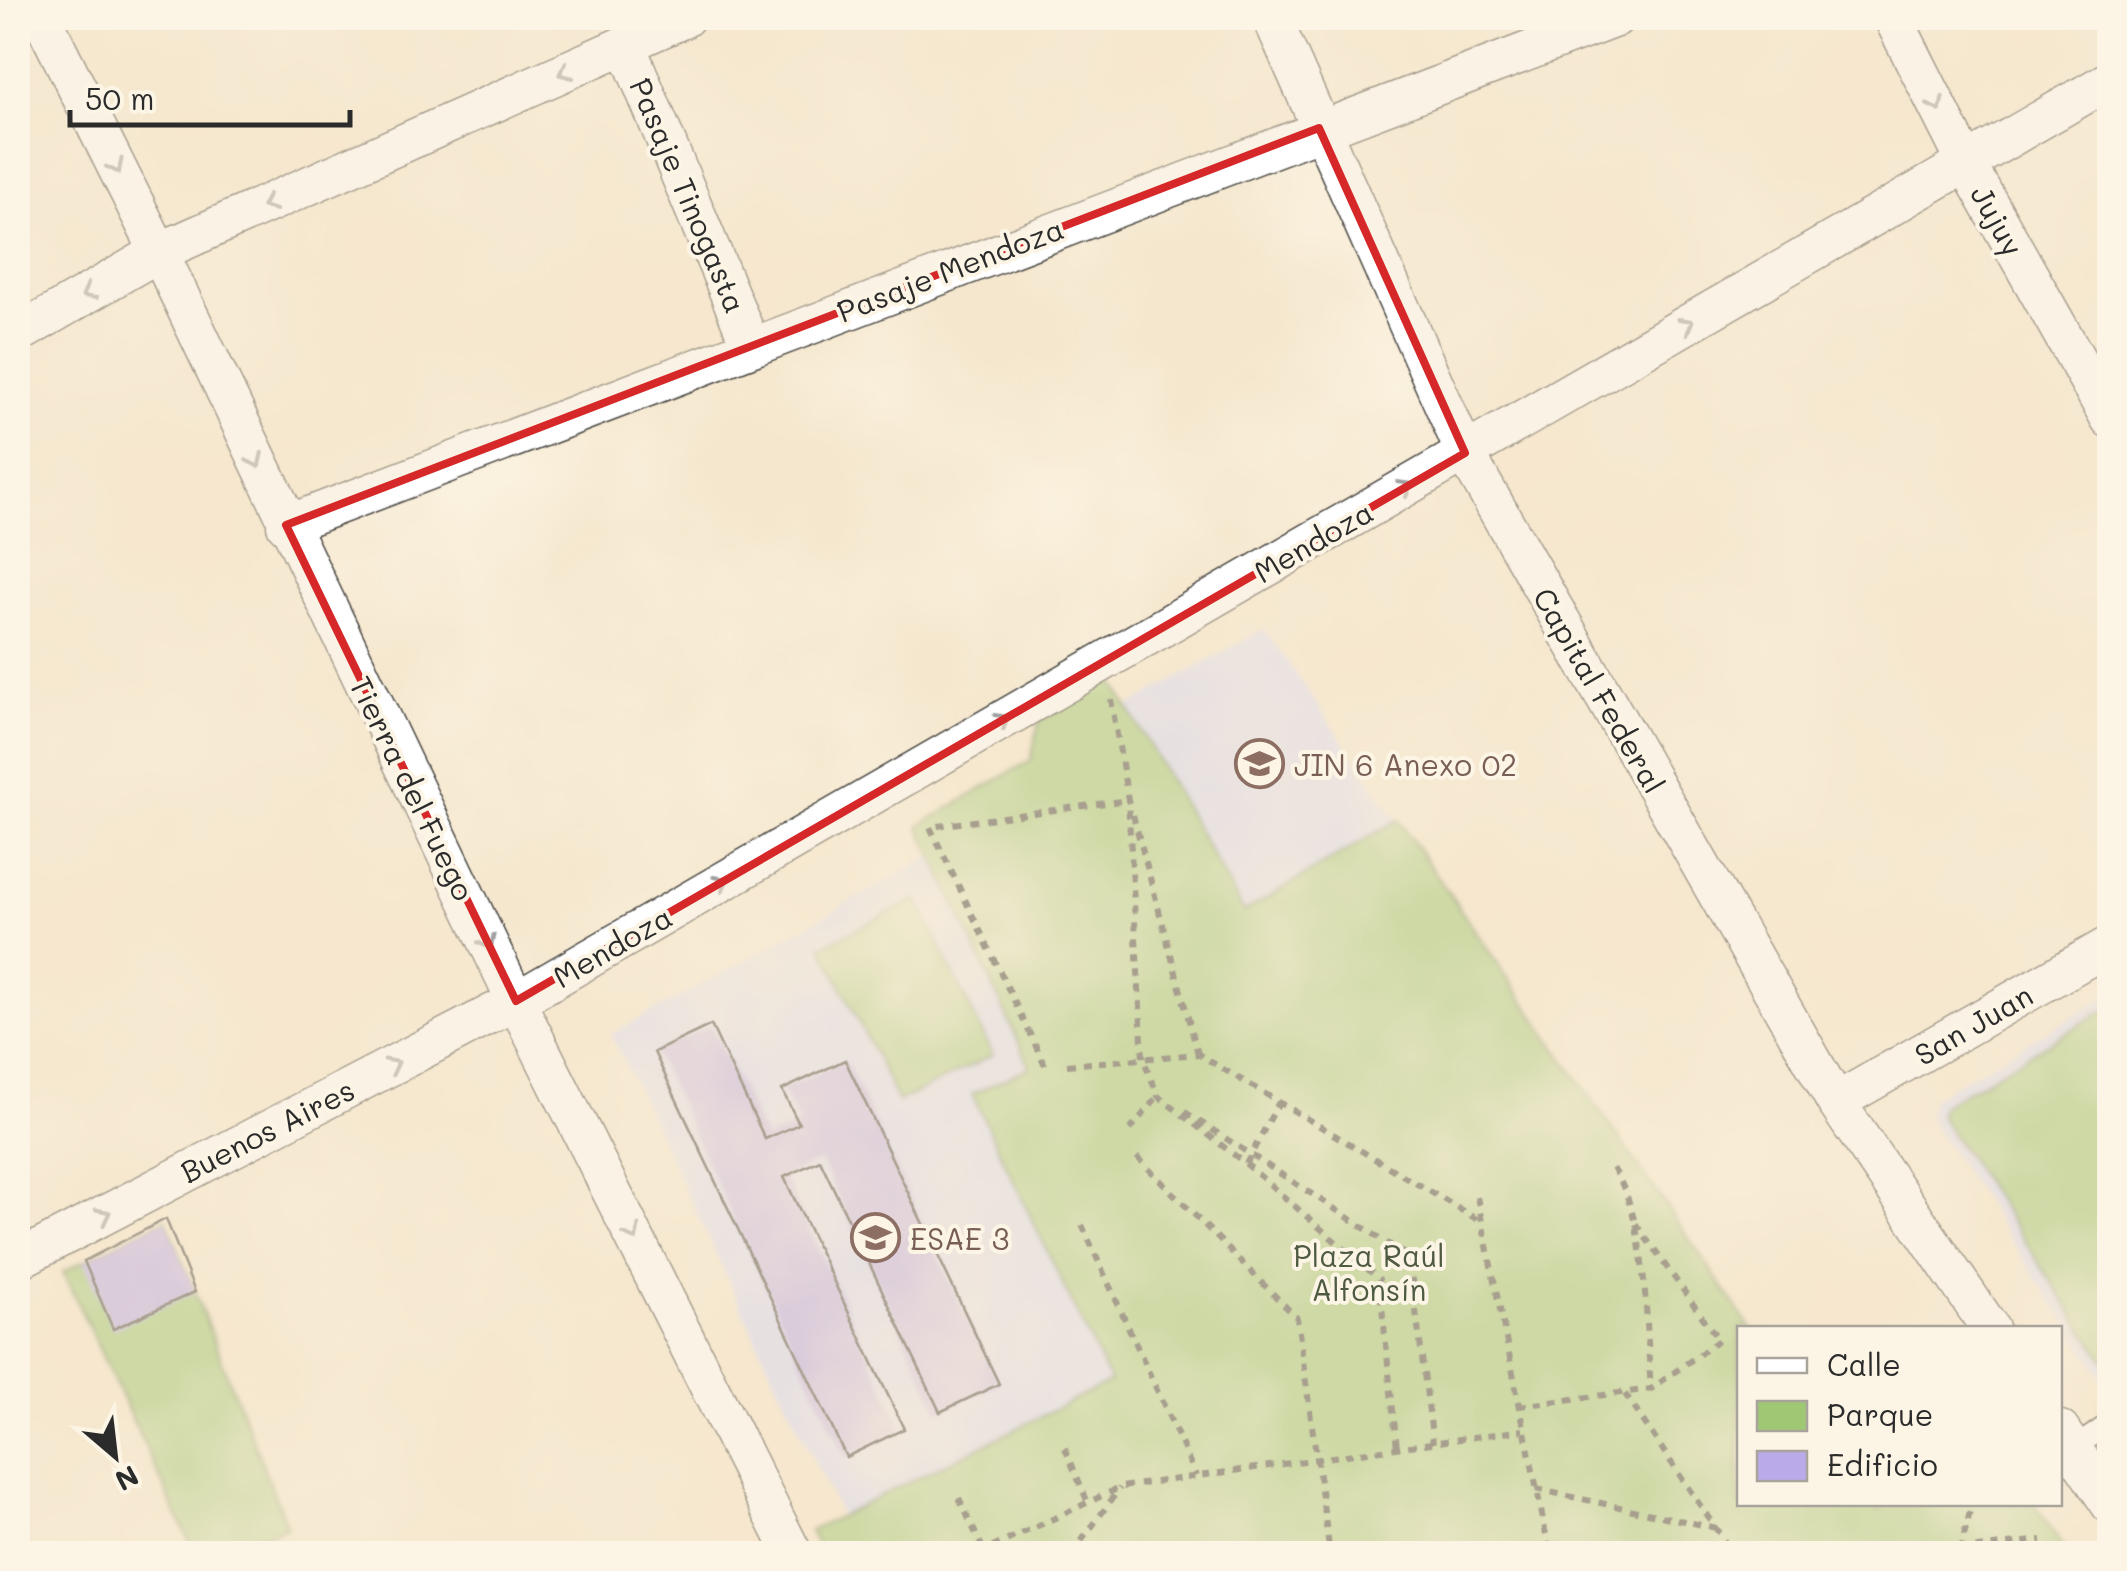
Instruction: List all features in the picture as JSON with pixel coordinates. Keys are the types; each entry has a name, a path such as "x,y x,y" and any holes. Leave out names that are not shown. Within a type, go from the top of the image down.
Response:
{"street":[{"name":"Tierra del Fuego","path":"42,18 159,252 516,1001 793,1554"},
{"path":"18,334 159,252 686,18"},
{"name":"Capital Federal","path":"1272,18 1465,453 1836,1102 1989,1326"},
{"name":"Pasaje Mendoza","path":"286,525 1318,128 1616,18"},
{"name":"Jujuy","path":"1893,18 1966,163 2110,419"},
{"name":"Pasaje Tinogasta","path":"626,45 751,346"},
{"name":"Mendoza","path":"516,1001 2110,80"},
{"name":"San Juan","path":"1836,1102 2110,946"},
{"name":"Buenos Aires","path":"18,1260 516,1001"},
{"path":"2066,1440 2110,1504"}],"lane":[{"path":"2066,1440 2110,1424"}],"path":[{"path":"1112,700 1128,800 1143,1058 1158,1096 1246,1164 1379,1279 1397,1448"},
{"path":"1128,800 1198,1054"},
{"path":"1045,1066 930,827 1128,800"},
{"path":"1067,1065 1198,1054 1482,1223"},
{"path":"1130,1130 1158,1096"},
{"path":"1158,1096 1252,1152 1409,1257 1433,1442"},
{"path":"1246,1164 1279,1102"},
{"path":"1137,1157 1297,1318 1330,1554"},
{"path":"1613,1168 1627,1189 1636,1223 1651,1389"},
{"path":"1477,1197 1550,1554"},
{"path":"1519,1406 1651,1389 1719,1340 1636,1223"},
{"path":"1082,1225 1196,1476"},
{"path":"1625,1394 1733,1554"},
{"path":"959,1498 981,1552 1121,1487 1524,1430"},
{"path":"1064,1448 1088,1503"},
{"path":"1072,1554 1121,1487"},
{"path":"1536,1489 1716,1528"},
{"path":"1960,1552 1972,1506"},
{"path":"1928,1554 2042,1540"}],"highlighted area":[{"path":"1319,128 1465,453 516,1001 286,525"}],"shaded area":[{"name":"JIN 6 Anexo 02","path":"1264,629 1398,820 1245,913 1128,707"},
{"name":"ESAE 3","path":"933,855 1030,1067 973,1094 1111,1382 841,1516 611,1035"},
{"path":"2109,995 2109,1386 1927,1117 1932,1098"}],"green space":[{"name":"Plaza Raúl Alfonsín","path":"1112,679 1244,912 1398,820 1750,1326 1737,1326 1737,1506 1874,1506 1878,1511 1885,1506 2036,1506 2067,1553 821,1553 810,1531 1110,1382 972,1094 1030,1067 919,826 1031,760 1039,721"},
{"path":"917,899 993,1055 898,1102 822,946"},
{"path":"2109,1008 2109,1367 1939,1115 1942,1105"},
{"path":"166,1219 287,1527 223,1553 195,1553 63,1272"}],"building":[{"path":"711,1025 765,1139 799,1124 782,1090 845,1060 999,1384 940,1412 820,1160 784,1177 904,1429 846,1457 654,1052"},
{"path":"166,1219 195,1292 113,1329 84,1261"}],"place":[{"name":"JIN 6 Anexo 02","path":"1259,764"},
{"name":"ESAE 3","path":"875,1238"}]}
